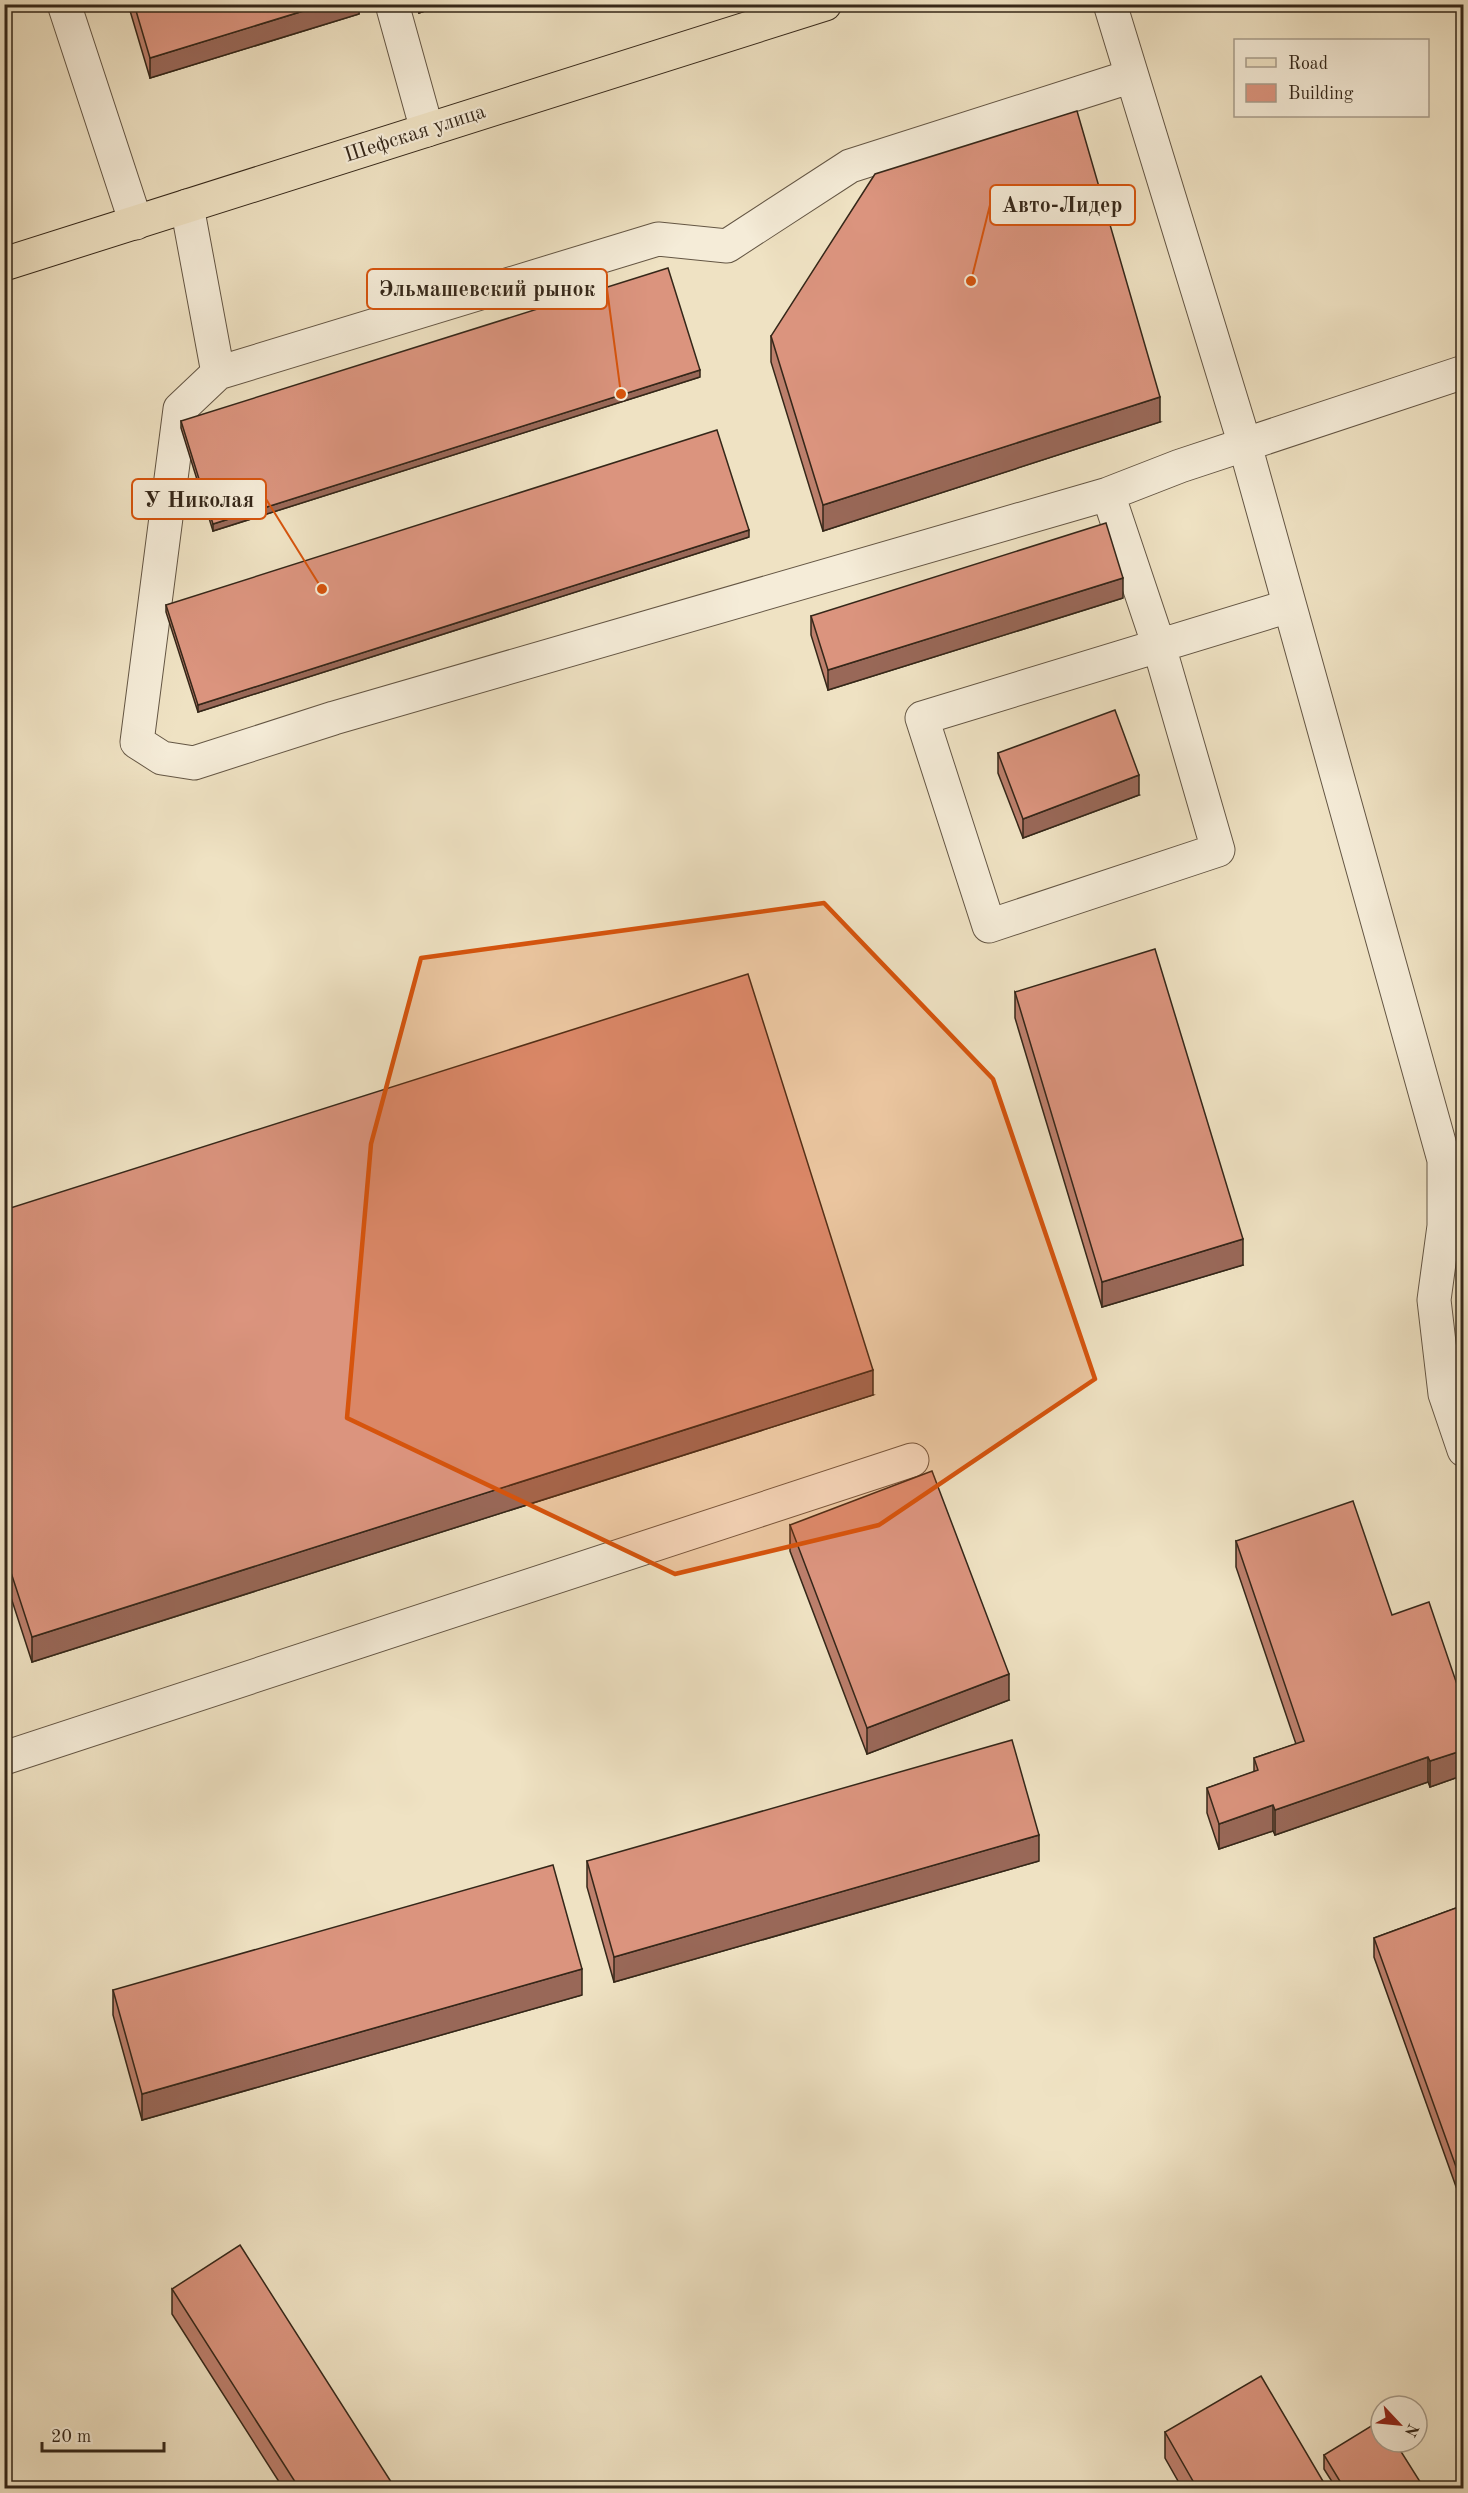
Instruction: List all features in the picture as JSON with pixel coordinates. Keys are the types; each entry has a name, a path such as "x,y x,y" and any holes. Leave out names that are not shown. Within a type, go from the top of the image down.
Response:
{"main road":[{"name":"Шефская улица","path":"4,264 825,4"}],"lane":[{"path":"64,4 136,223"},
{"path":"392,4 427,130"},
{"path":"1110,4 1245,445 1444,1160 1444,1226 1434,1300 1445,1394 1464,1450"},
{"path":"1132,76 850,166 727,246 657,239 218,373 180,409 138,742 162,758 194,763 334,718 1108,494 1179,466 1464,372"},
{"path":"187,206 218,373"},
{"path":"1108,494 1159,646 1218,850 989,926 922,718 1159,646 1289,606"},
{"path":"4,1758 912,1460"}],"highlighted area":[{"path":"824,903 993,1079 1095,1379 879,1525 675,1574 347,1418 371,1144 421,958"}],"building":[{"path":"134,4 326,4 150,58"},
{"path":"4,67 10,84 4,86"},
{"path":"1077,111 1160,397 823,505 771,336 875,174"},
{"path":"668,268 700,370 213,524 181,421"},
{"path":"717,430 749,530 198,705 166,605"},
{"path":"1106,523 1123,578 828,670 811,616"},
{"path":"1115,710 1139,775 1023,819 998,753"},
{"path":"1155,949 1243,1239 1102,1282 1015,992"},
{"path":"748,974 873,1370 32,1637 4,1551 4,1210"},
{"path":"932,1471 1009,1674 867,1728 790,1525"},
{"path":"1353,1501 1392,1615 1429,1602 1464,1705 1464,1750 1430,1761 1428,1757 1275,1810 1273,1805 1219,1824 1207,1788 1258,1770 1254,1758 1304,1741 1236,1541"},
{"path":"1012,1740 1039,1835 614,1957 587,1861"},
{"path":"553,1865 582,1969 142,2094 113,1990"},
{"path":"1464,1905 1464,2189 1374,1938"},
{"path":"240,2245 395,2488 299,2488 172,2289"},
{"path":"1261,2376 1327,2488 1197,2488 1165,2432"},
{"path":"1369,2427 1369,2454 1403,2454 1424,2488 1344,2488 1324,2455"}],"place":[{"name":"Авто-Лидер","path":"971,281"},
{"name":"Эльмашевский рынок","path":"621,394"},
{"name":"У Николая","path":"322,589"}]}
